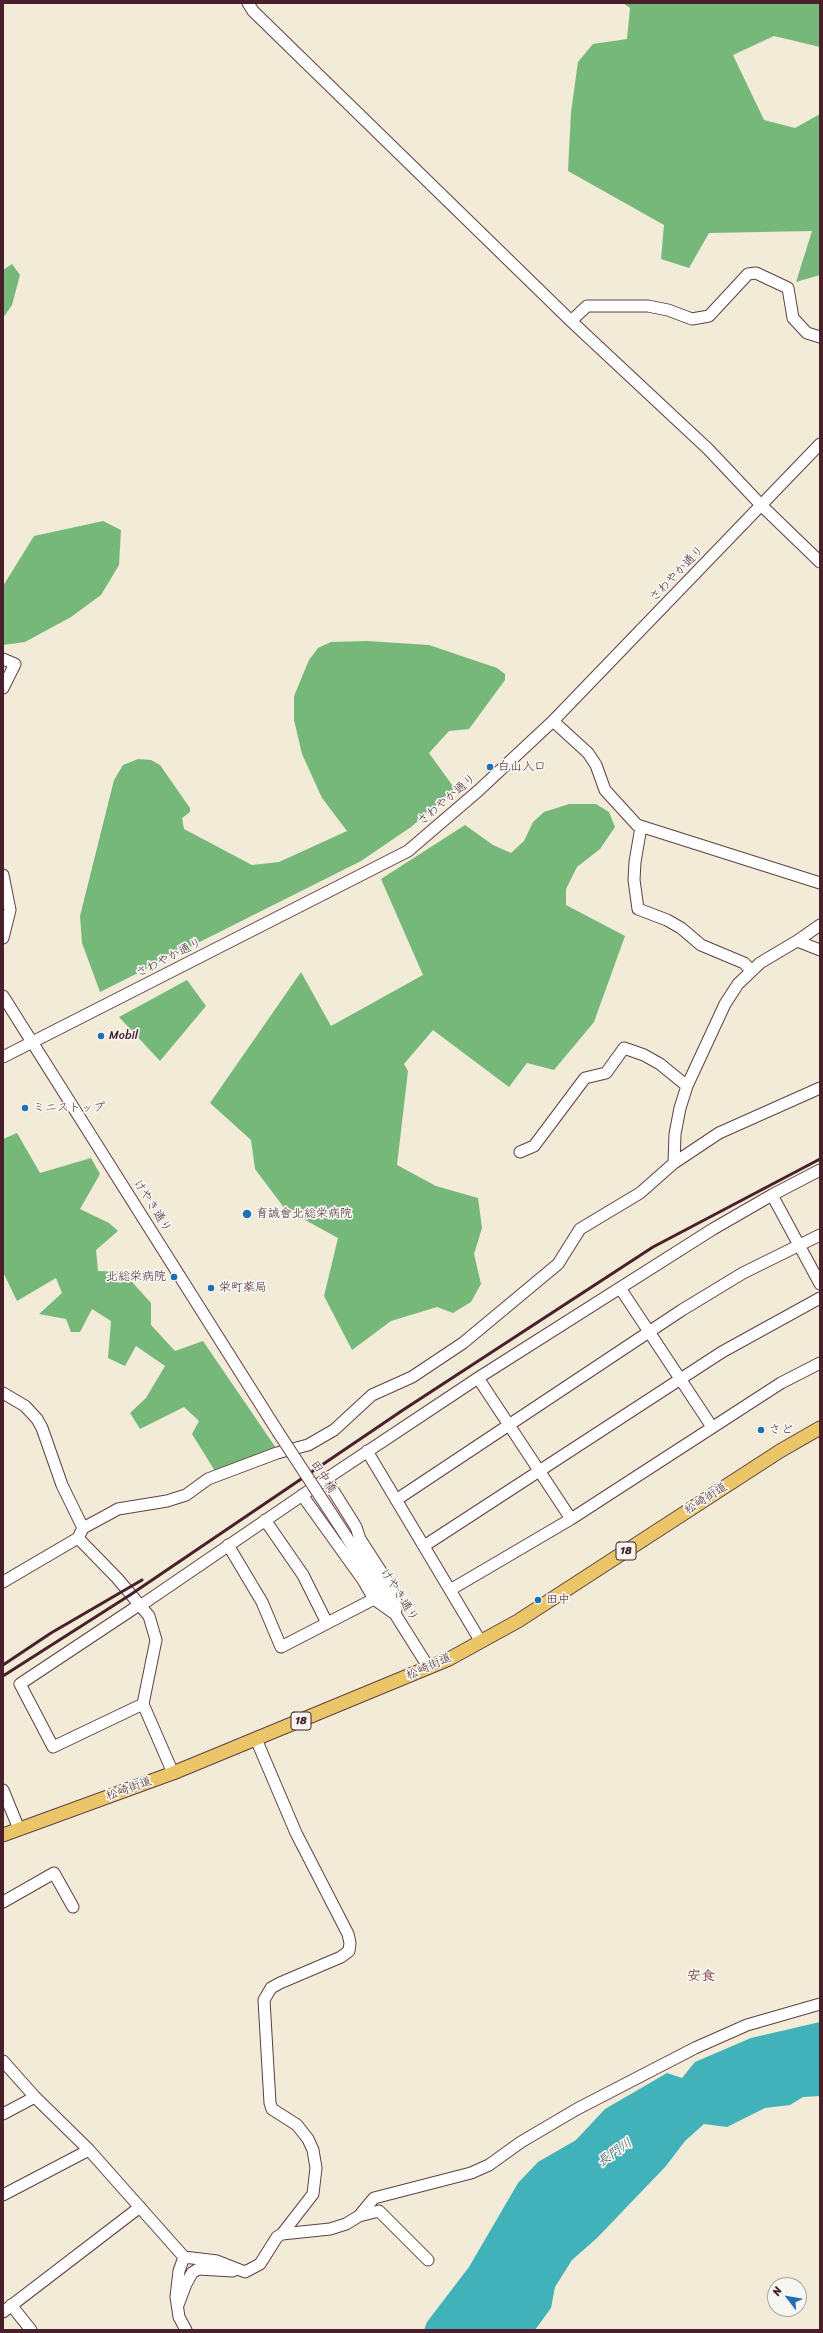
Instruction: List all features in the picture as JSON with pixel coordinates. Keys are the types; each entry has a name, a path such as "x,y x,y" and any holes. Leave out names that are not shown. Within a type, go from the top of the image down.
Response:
{"main road":[{"name":"松崎街道","path":"3,1835 173,1773 429,1668 481,1642 601,1568 780,1451 820,1428"}],"street":[{"path":"248,3 253,11 570,321 708,450 761,505 820,562"},
{"path":"570,321 586,306 648,306 668,310 692,319 709,316 748,274 756,273 788,288 793,318 807,333 820,337"},
{"name":"さわやか通り","path":"3,1057 408,851 478,791 553,721 820,444"},
{"path":"3,659 15,664 3,688"},
{"path":"553,721 588,753 596,765 605,790 641,827 820,883"},
{"path":"641,827 635,862 634,880 638,909 667,920 681,928 701,945 744,963 751,970"},
{"path":"3,875 10,910 3,938"},
{"path":"674,1163 676,1122 687,1086 725,1004 738,984 751,970 766,959 798,942 820,925"},
{"path":"798,942 820,950"},
{"name":"けやき通り","path":"3,996 33,1041 278,1432"},
{"path":"520,1152 534,1146 585,1078 606,1073 624,1048 644,1055 660,1064 687,1086"},
{"path":"3,1582 78,1538 83,1528 118,1509 167,1501 186,1495 208,1479 277,1453 308,1445 334,1430 372,1395 412,1377 463,1343 558,1264 580,1229 640,1194 674,1163 719,1133 820,1088"},
{"path":"143,1704 53,1747 20,1684 139,1606 367,1451 478,1378 713,1229 772,1195 820,1170"},
{"path":"772,1195 820,1284"},
{"path":"396,1500 650,1332 743,1273 820,1235"},
{"path":"620,1288 712,1427"},
{"path":"424,1546 540,1472 722,1352 820,1298"},
{"path":"450,1590 571,1519 781,1383 820,1362"},
{"path":"478,1378 571,1519"},
{"path":"3,1393 25,1406 42,1428 62,1486 83,1528"},
{"name":"田中橋","path":"278,1432 346,1536"},
{"path":"367,1451 481,1642"},
{"path":"302,1495 363,1580 374,1599 395,1614 397,1605 391,1588 360,1539 356,1527 326,1479"},
{"path":"265,1520 303,1575 327,1623"},
{"name":"けやき通り","path":"346,1536 429,1668"},
{"path":"78,1538 117,1578 139,1606 149,1616 156,1640 143,1704 173,1773"},
{"path":"228,1545 262,1602 281,1647 374,1599"},
{"path":"178,2305 192,2273 198,2269 245,2272 260,2264 277,2237 282,2234 313,2194 316,2168 313,2150 308,2139 297,2125 272,2109 270,2103 264,2000 271,1988 280,1982 342,1957 349,1952 350,1943 348,1934 296,1833 256,1739"},
{"path":"3,1790 19,1829"},
{"path":"3,1902 54,1873 73,1907"},
{"path":"359,2216 374,2198 392,2192 463,2175 489,2165 521,2142 578,2109 689,2051 747,2025 820,2004"},
{"path":"3,2061 35,2097 89,2150 184,2257 217,2261 245,2272"},
{"path":"3,2114 35,2097"},
{"path":"3,2195 89,2150"},
{"path":"282,2234 330,2229 346,2224 359,2216 379,2211 392,2192"},
{"path":"31,2330 7,2309 140,2207"},
{"path":"379,2211 428,2260"},
{"path":"184,2257 176,2288 179,2317 186,2330"}],"green space":[{"path":"623,3 820,3 820,47 774,36 733,55 764,120 795,128 820,114 820,275 796,282 812,231 709,233 689,268 661,259 664,225 568,171 571,112 578,62 593,44 627,39 630,8"},
{"path":"12,264 20,275 12,305 3,318 3,270"},
{"path":"103,521 121,530 119,565 101,595 71,617 25,642 3,645 3,586 34,536"},
{"path":"367,641 429,645 497,668 505,674 505,680 469,729 449,731 429,753 455,789 411,827 361,861 100,992 82,943 80,916 114,780 123,765 138,759 151,760 160,765 190,808 190,812 182,818 184,829 252,865 279,862 347,831 322,798 302,754 294,720 294,696 309,660 318,648 331,642"},
{"path":"569,804 596,804 609,812 615,827 600,849 577,867 566,889 566,905 625,936 594,1022 554,1070 527,1063 509,1087 433,1030 404,1064 408,1071 397,1165 436,1186 478,1198 482,1228 474,1254 481,1284 471,1302 453,1313 437,1307 391,1321 352,1350 324,1296 338,1238 285,1209 255,1169 251,1140 210,1103 301,972 331,1026 423,975 381,879 465,825 493,845 511,853 524,841 533,822 544,812"},
{"path":"187,980 206,1006 160,1061 119,1017"},
{"path":"17,1133 40,1173 91,1158 100,1174 80,1209 109,1223 118,1231 96,1250 98,1271 123,1272 151,1303 151,1325 175,1351 203,1341 276,1448 215,1471 192,1434 199,1421 184,1407 140,1429 130,1413 146,1398 165,1366 136,1346 125,1366 108,1358 111,1321 92,1309 80,1332 71,1332 66,1319 39,1314 62,1293 56,1278 17,1301 3,1272 3,1139"}],"water":[{"name":"長門川","path":"820,2022 820,2096 803,2097 790,2105 765,2108 727,2127 704,2124 685,2141 666,2166 597,2238 572,2260 555,2287 551,2308 535,2330 424,2330 427,2322 469,2267 518,2183 538,2162 576,2140 605,2109 667,2073 682,2078 695,2062 751,2038"}],"railway":[{"path":"3,1676 130,1595 403,1410 653,1247 820,1159"},
{"path":"3,1665 51,1633 142,1580"}],"place":[{"name":"白山入口","path":"490,767"},
{"name":"Mobil","path":"101,1036"},
{"name":"ミニストップ","path":"25,1108"},
{"name":"育誠會北総栄病院","path":"247,1214"},
{"name":"北総栄病院","path":"174,1277"},
{"name":"栄町薬局","path":"211,1288"},
{"name":"さど","path":"761,1430"},
{"name":"田中","path":"538,1600"}],"district":[{"name":"安食","path":"701,1976"}]}
